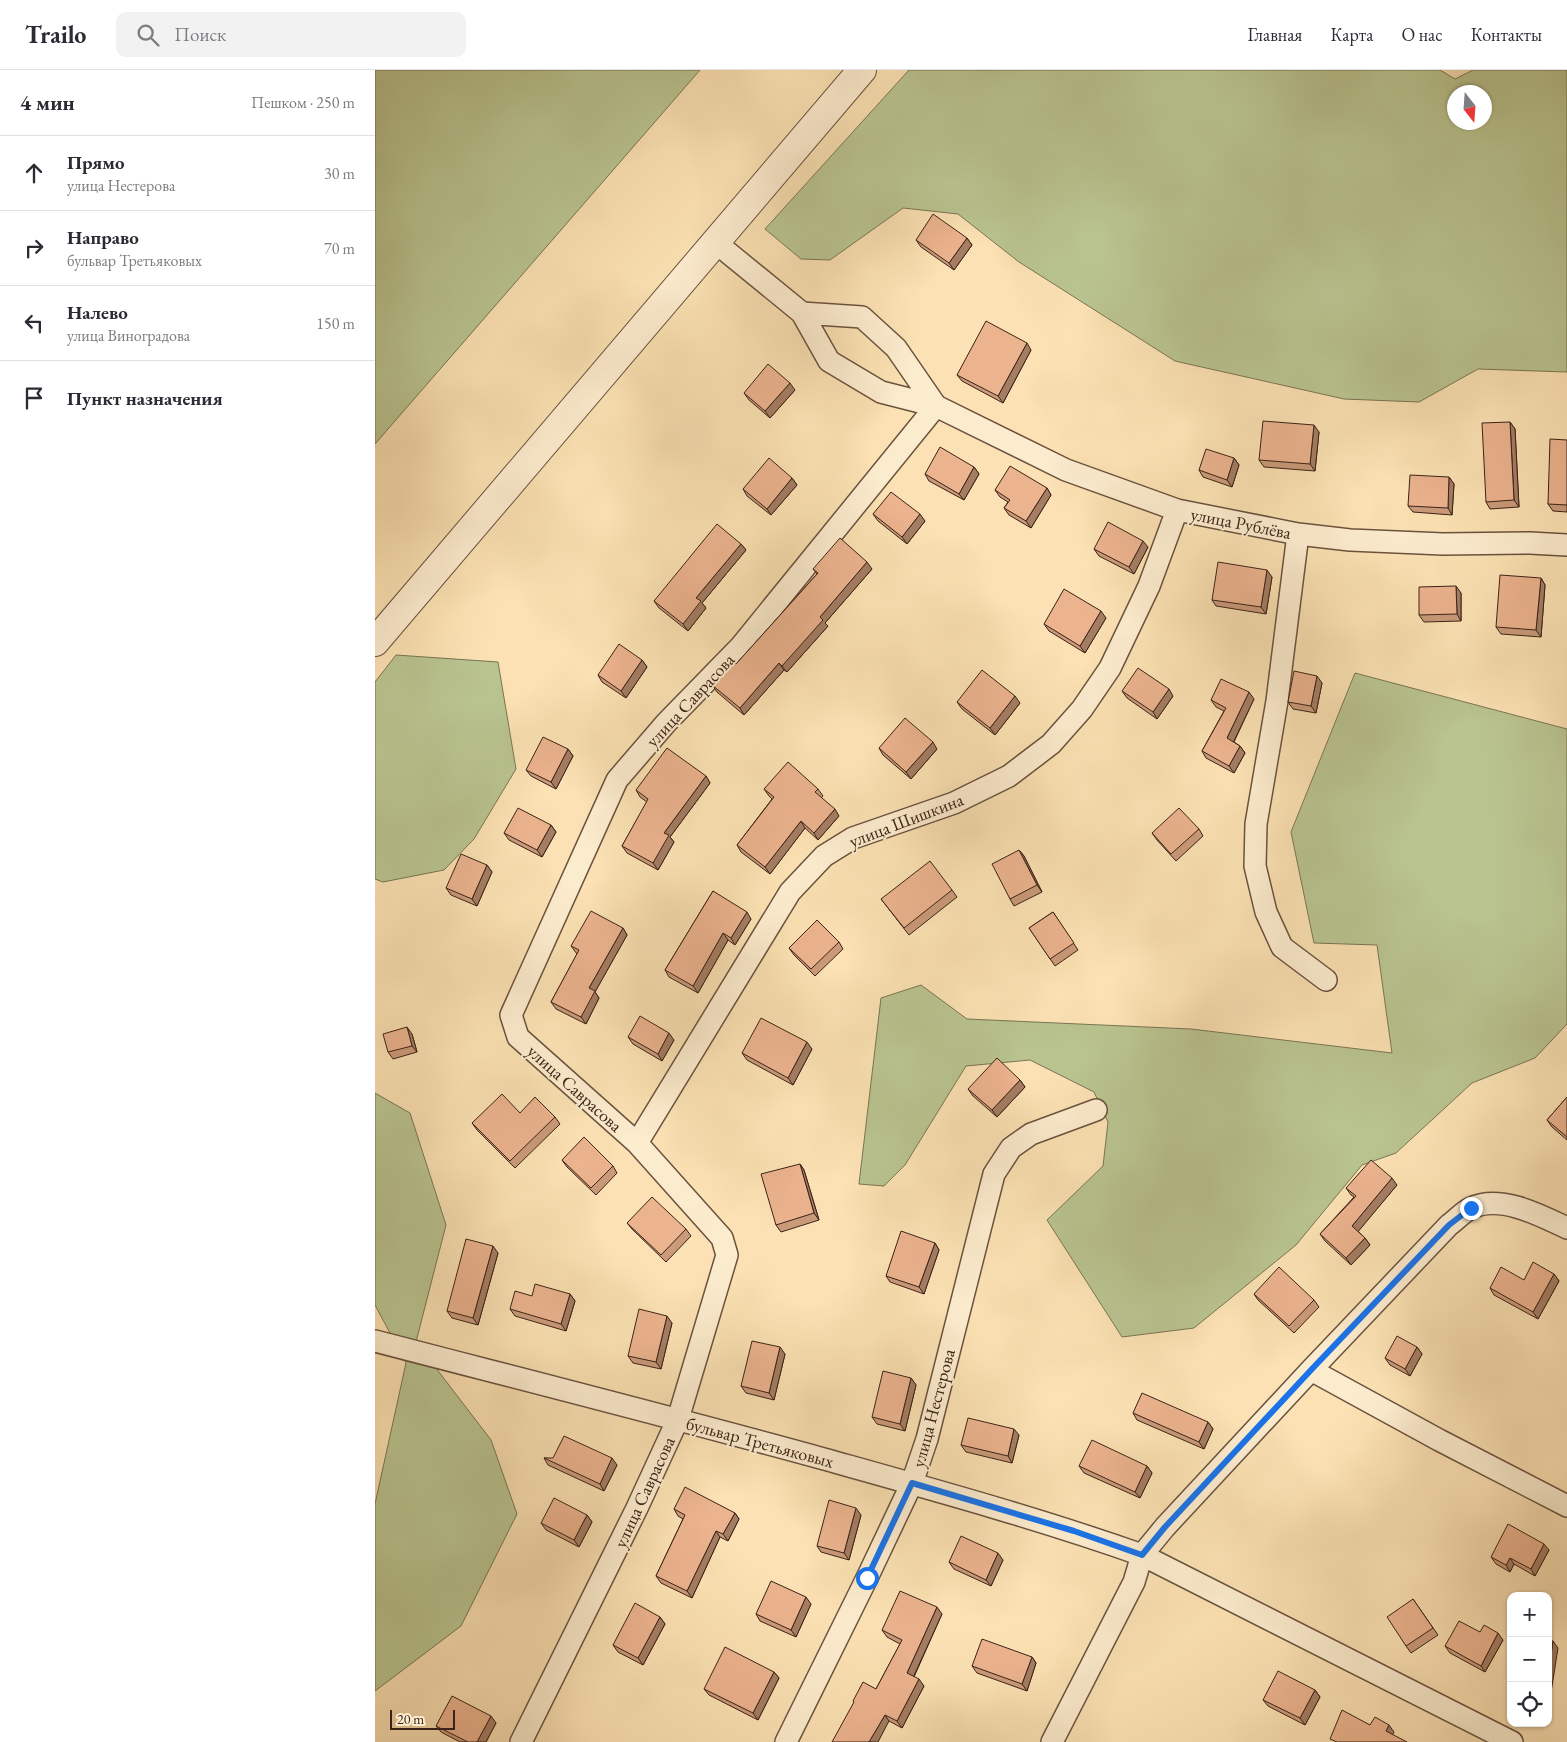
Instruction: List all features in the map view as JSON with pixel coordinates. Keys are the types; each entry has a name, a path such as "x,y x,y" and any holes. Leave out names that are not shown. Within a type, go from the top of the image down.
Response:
{"street":[{"path":"375,642 862,70"},
{"path":"715,242 803,313 862,317 896,348 936,406"},
{"name":"улица Рублёва","path":"803,313 829,361 881,392 936,406 1066,470 1177,510 1298,534 1350,540 1443,544 1530,543 1567,545"},
{"name":"улица Саврасова","path":"521,1742 637,1508 678,1419 727,1255 722,1238 637,1143 518,1037 511,1014 617,780 666,722 741,646 936,406"},
{"name":"улица Шишкина","path":"637,1143 790,892 824,856 853,838 955,803 1009,776 1051,744 1082,709 1114,659 1149,586 1177,510"},
{"path":"1298,534 1277,701 1256,824 1255,866 1266,912 1282,947 1326,980"},
{"name":"улица Нестерова","path":"786,1742 912,1483 927,1440 994,1174 1011,1148 1031,1134 1096,1110"},
{"path":"1051,1742 1134,1582 1142,1555 1165,1527 1311,1370 1449,1225 1471,1208 1491,1203 1531,1210 1567,1228"},
{"name":"бульвар Третьяковых","path":"375,1341 678,1419 912,1483 1074,1531 1142,1555 1512,1742"},
{"path":"1311,1370 1439,1440 1567,1506"}],"green space":[{"path":"375,70 700,70 375,444"},
{"path":"909,70 1440,70 1455,79 1473,70 1567,70 1567,372 1478,369 1419,402 1344,399 1175,361 1019,262 958,214 903,208 830,260 801,259 765,229"},
{"path":"396,655 498,662 516,769 474,839 444,870 383,882 375,879 375,682"},
{"path":"1355,673 1567,729 1567,1024 1535,1058 1472,1083 1396,1153 1362,1165 1296,1245 1194,1328 1122,1337 1047,1220 1103,1166 1108,1122 1094,1092 1030,1060 966,1066 905,1165 884,1186 859,1184 881,998 921,985 967,1019 1191,1029 1392,1053 1377,945 1314,943 1291,832"},
{"path":"375,1093 410,1113 446,1225 416,1342 491,1440 517,1514 461,1626 375,1691 375,1504 406,1363 375,1305"}],"building":[{"path":"933,214 967,238 949,263 916,240"},
{"path":"986,321 1027,343 998,396 957,375"},
{"path":"768,364 790,383 765,411 744,393"},
{"path":"1263,421 1314,425 1310,464 1259,460"},
{"path":"1510,422 1514,500 1486,502 1482,423"},
{"path":"1550,439 1567,440 1567,505 1548,504"},
{"path":"940,447 974,467 959,494 925,474"},
{"path":"1206,449 1234,458 1227,480 1199,470"},
{"path":"769,458 792,478 767,509 743,489"},
{"path":"1010,466 1047,488 1026,521 1004,508 1010,500 995,490"},
{"path":"1410,475 1449,477 1448,508 1408,506"},
{"path":"891,492 920,514 902,537 873,514"},
{"path":"1108,522 1143,541 1129,567 1094,549"},
{"path":"717,524 741,544 696,598 701,601 683,624 654,601"},
{"path":"840,538 867,562 820,617 823,620 782,666 779,663 740,708 712,685 732,661 736,664 818,573 813,569"},
{"path":"1218,562 1267,570 1261,607 1212,600"},
{"path":"1500,575 1541,578 1536,630 1496,627"},
{"path":"1456,586 1457,614 1419,615 1419,587"},
{"path":"1064,589 1101,611 1080,646 1044,624"},
{"path":"619,644 642,660 621,691 598,675"},
{"path":"1138,668 1169,689 1153,712 1122,691"},
{"path":"982,670 1015,696 990,728 957,702"},
{"path":"1294,671 1317,676 1311,706 1288,702"},
{"path":"1221,679 1249,692 1227,738 1240,746 1229,766 1202,751 1226,708 1211,700"},
{"path":"905,718 933,742 906,772 879,748"},
{"path":"543,737 568,749 551,782 526,770"},
{"path":"667,748 706,776 664,833 669,835 653,863 622,846 648,799 636,790"},
{"path":"788,762 818,789 815,792 835,809 814,833 801,821 765,867 737,845 774,797 764,789"},
{"path":"518,808 551,825 537,850 504,833"},
{"path":"1179,808 1199,829 1171,854 1152,833"},
{"path":"1019,850 1037,885 1010,899 992,864"},
{"path":"461,854 487,865 472,899 446,888"},
{"path":"930,861 952,890 904,928 881,899"},
{"path":"713,891 747,912 731,938 723,933 693,986 665,970"},
{"path":"591,911 623,928 589,988 595,991 581,1017 551,1002 579,950 571,946"},
{"path":"1053,912 1074,943 1050,959 1029,928"},
{"path":"817,920 839,942 811,969 789,948"},
{"path":"640,1016 669,1033 658,1054 628,1037"},
{"path":"761,1018 807,1042 788,1078 742,1053"},
{"path":"407,1027 412,1046 388,1052 383,1034"},
{"path":"997,1058 1020,1080 992,1110 968,1089"},
{"path":"502,1094 520,1113 535,1097 555,1117 510,1161 472,1123"},
{"path":"1567,1097 1567,1137 1547,1120"},
{"path":"584,1137 613,1166 591,1188 562,1160"},
{"path":"1371,1160 1392,1178 1352,1226 1365,1238 1346,1258 1320,1234 1356,1196 1346,1188"},
{"path":"800,1164 814,1213 776,1225 761,1174"},
{"path":"652,1197 686,1229 661,1255 627,1223"},
{"path":"901,1231 935,1243 919,1287 886,1276"},
{"path":"466,1239 493,1246 473,1318 447,1311"},
{"path":"1533,1262 1554,1274 1533,1312 1490,1288 1501,1267 1524,1280"},
{"path":"1279,1267 1314,1300 1289,1326 1254,1294"},
{"path":"535,1284 570,1294 561,1324 510,1309 515,1291 532,1296"},
{"path":"639,1309 667,1316 656,1362 628,1356"},
{"path":"1397,1336 1417,1347 1405,1369 1385,1358"},
{"path":"752,1341 780,1347 769,1393 741,1386"},
{"path":"883,1371 911,1378 900,1424 872,1417"},
{"path":"1142,1393 1208,1422 1199,1442 1133,1413"},
{"path":"968,1418 1014,1429 1008,1456 961,1445"},
{"path":"564,1436 612,1458 600,1484 544,1458 553,1458"},
{"path":"1092,1440 1147,1466 1135,1492 1079,1466"},
{"path":"685,1487 735,1513 723,1534 716,1531 687,1591 656,1576 685,1515 674,1509"},
{"path":"554,1498 587,1515 574,1540 541,1523"},
{"path":"829,1500 856,1508 844,1553 817,1546"},
{"path":"1508,1524 1544,1544 1531,1569 1510,1558 1506,1565 1491,1557"},
{"path":"961,1536 998,1553 986,1580 949,1562"},
{"path":"771,1581 806,1597 791,1630 756,1614"},
{"path":"900,1591 937,1607 907,1673 919,1679 897,1721 885,1715 869,1742 832,1742 863,1682 876,1689 902,1640 882,1630"},
{"path":"1413,1599 1433,1628 1406,1646 1387,1617"},
{"path":"635,1603 660,1617 638,1658 613,1645"},
{"path":"1459,1621 1480,1632 1484,1625 1498,1633 1481,1666 1445,1646"},
{"path":"982,1639 1032,1657 1022,1684 972,1666"},
{"path":"725,1647 774,1672 753,1713 704,1689"},
{"path":"1278,1671 1315,1690 1300,1718 1263,1700"},
{"path":"452,1696 491,1716 477,1742 468,1742 436,1726"},
{"path":"1342,1710 1370,1725 1375,1717 1389,1725 1386,1731 1407,1742 1337,1742 1330,1739"}],"route":[{"path":"867,1578 912,1483 1074,1531 1142,1555 1165,1527 1328,1352 1449,1225 1471,1208"}]}
